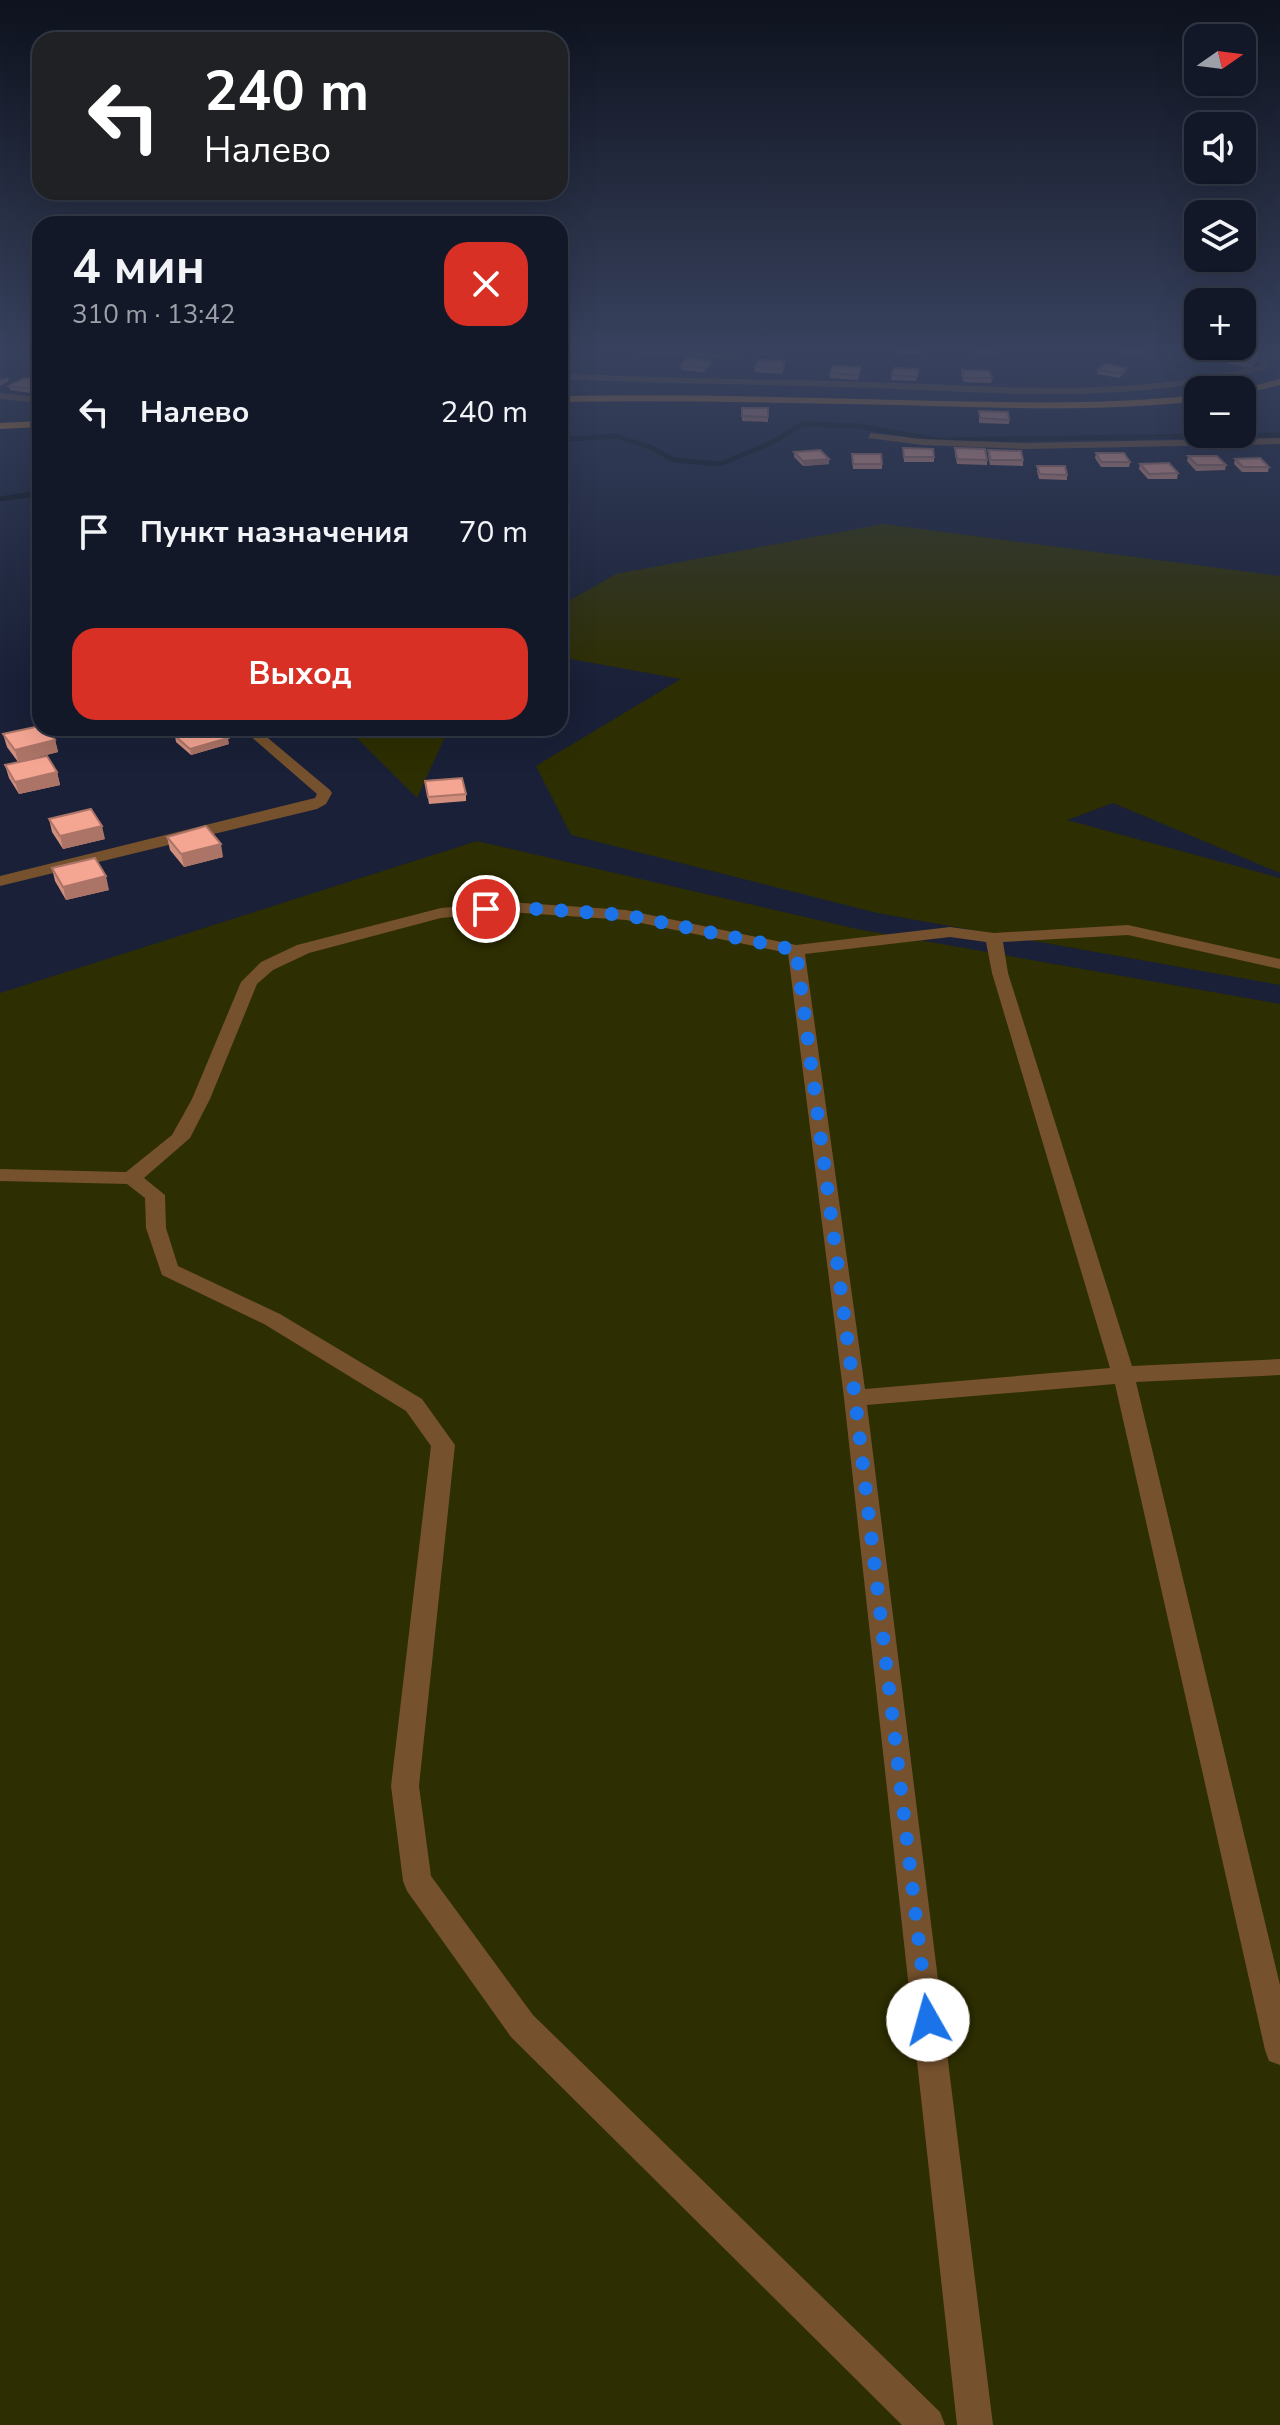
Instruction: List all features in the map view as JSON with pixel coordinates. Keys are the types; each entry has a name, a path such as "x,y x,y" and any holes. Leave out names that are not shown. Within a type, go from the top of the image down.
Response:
{"street":[{"path":"0,881 312,806 321,801 325,793 257,736"},
{"path":"131,1178 180,1138 201,1099 249,982 267,966 303,949 441,913 508,907 626,915 796,950 950,932 994,938 1128,930 1280,964"},
{"path":"994,938 1000,973 1124,1376 1280,2050"},
{"path":"796,950 855,1398 975,2425"},
{"path":"0,1175 131,1178 155,1195 156,1228 169,1270 272,1319 414,1405 443,1445 405,1786 417,1881 522,2026 927,2425"},
{"path":"855,1398 1190,1369 1280,1367"}],"shaded area":[{"path":"883,524 1280,576 1280,873 1113,803 1067,820 1280,878 1280,985 877,913 571,835 536,766 681,679 568,661 568,601 616,574"},
{"path":"355,736 445,736 417,798"},
{"path":"477,841 857,929 1280,1004 1280,2425 0,2425 0,993"}],"building":[{"path":"853,460 882,460 882,464 853,464"},
{"path":"1100,460 1130,462 1101,462"},
{"path":"1192,460 1221,460 1226,465 1197,465"},
{"path":"1236,460 1262,460 1269,467 1243,467"},
{"path":"1169,463 1178,473 1149,474 1140,464"},
{"path":"1037,466 1065,466 1067,475 1040,474"},
{"path":"32,728 32,736 52,736 55,740 15,750 3,734"},
{"path":"175,736 228,738 190,749"},
{"path":"47,756 57,772 15,782 5,765"},
{"path":"462,778 466,794 428,797 425,781"},
{"path":"91,809 102,826 60,836 49,819"},
{"path":"206,826 221,844 181,854 167,837"},
{"path":"95,858 106,876 63,887 52,868"}],"waterway":[{"path":"676,460 720,464 729,460"},
{"path":"0,499 32,494"}],"route":[{"path":"486,909 508,907 626,915 777,949 796,950 855,1398 928,2020"}]}
